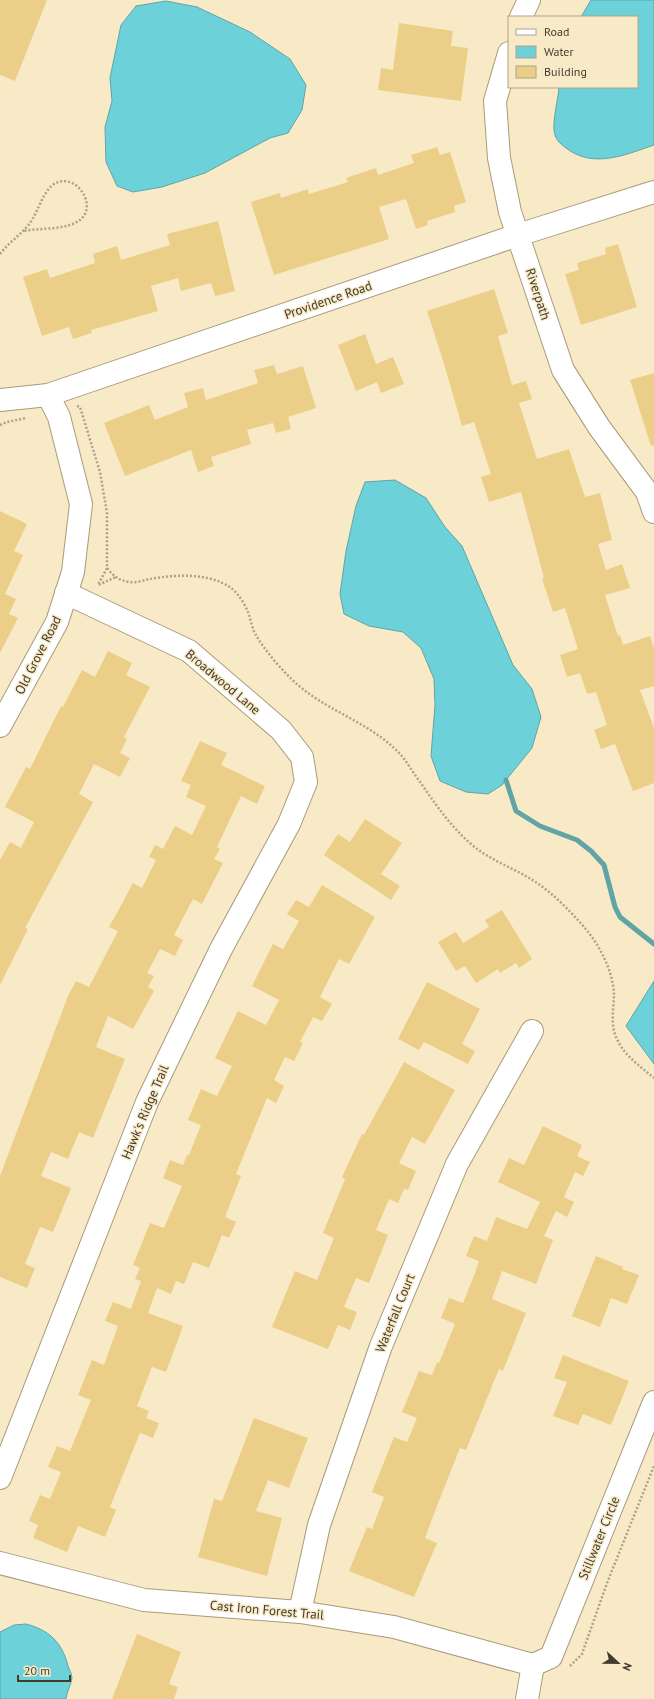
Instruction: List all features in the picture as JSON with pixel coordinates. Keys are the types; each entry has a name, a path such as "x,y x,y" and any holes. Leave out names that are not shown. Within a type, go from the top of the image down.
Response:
{"street":[{"path":"521,16 529,0"},
{"name":"Riverpath","path":"508,56 495,101 499,158 510,212 563,370 599,427 651,490 654,512"},
{"name":"Providence Road","path":"0,400 52,402 518,235 654,192"},
{"name":"Old Grove Road","path":"0,726 57,622 73,572 81,504 59,417 52,402"},
{"name":"Broadwood Lane","path":"66,593 189,651 280,730 302,757"},
{"name":"Hawk's Ridge Trail","path":"0,1478 147,1102 221,949 289,824 306,782 302,757"},
{"name":"Waterfall Court","path":"300,1612 319,1525 381,1346 457,1164 532,1031"},
{"name":"Stillwater Circle","path":"533,1665 551,1657 654,1402"},
{"name":"Cast Iron Forest Trail","path":"0,1563 144,1600 300,1612 394,1626 533,1665"},
{"path":"526,1699 533,1665"}],"path":[{"path":"0,254 30,222 50,187 57,182 65,181 73,182 81,189 86,198 86,211 80,220 69,225 23,231"},
{"path":"52,402 71,404 80,407 100,472 107,514 107,568 98,585 111,581 116,577"},
{"path":"107,568 121,580 133,583 173,577 200,577 212,579 226,584 237,594 248,613 255,635 297,684 318,700 381,737 401,755 446,819 460,834 474,847 535,882 562,903 586,929 600,949 608,965 614,992 612,1019 615,1035 631,1060 654,1078"},
{"path":"569,1666 582,1654 607,1583 654,1466"}],"water":[{"path":"591,0 654,0 654,145 621,156 598,159 587,158 576,154 566,148 556,138 554,120 559,88 638,88 638,16 582,16"},
{"path":"166,1 197,7 250,32 290,59 306,85 302,110 288,133 270,138 205,173 162,187 133,192 117,186 106,162 105,127 112,101 110,78 121,25 136,6"},
{"path":"395,480 426,498 445,527 462,546 513,665 532,689 541,717 532,748 502,785 488,794 466,792 440,781 431,756 435,705 434,679 421,648 403,632 369,626 344,614 340,594 346,551 356,506 365,482"},
{"path":"654,981 654,1064 626,1026"},
{"path":"26,1624 48,1634 62,1650 72,1678 66,1699 0,1699 0,1632 14,1625"}],"building":[{"path":"0,0 47,0 15,81 0,75"},
{"path":"399,23 453,31 451,46 468,48 461,101 378,90 381,68 393,70"},
{"path":"437,147 440,155 450,152 466,202 454,206 455,212 427,221 428,225 416,229 406,199 379,207 389,239 274,275 251,202 280,193 281,198 308,189 309,194 348,182 346,178 376,168 378,175 414,163 411,155"},
{"path":"218,221 235,291 215,296 211,283 181,291 178,278 151,286 158,311 91,330 92,333 73,339 69,327 42,336 23,277 47,269 50,278 95,263 93,254 117,246 121,260 170,245 167,234"},
{"path":"618,244 637,307 581,325 565,274 579,270 577,263 606,254 605,248"},
{"path":"494,289 508,333 498,336 512,385 526,381 532,399 519,403 537,459 569,449 585,497 600,493 612,540 598,544 606,570 622,564 630,588 605,595 618,636 620,635 623,645 650,636 654,648 654,686 640,690 654,728 654,783 633,791 615,744 601,749 594,730 607,725 596,692 587,694 580,673 567,677 560,655 578,649 565,608 553,612 542,579 544,578 521,492 489,502 481,477 491,474 474,422 462,426 427,311"},
{"path":"365,334 376,364 393,357 404,384 381,393 377,382 356,391 338,345"},
{"path":"274,365 277,374 303,366 316,408 288,417 291,429 276,433 273,423 247,430 251,444 211,457 214,466 198,472 191,450 125,476 104,423 149,405 155,420 188,407 184,393 203,388 206,400 258,383 254,370"},
{"path":"654,373 654,445 651,446 630,380"},
{"path":"0,511 27,524 14,551 23,555 5,594 16,599 9,614 18,618 0,653"},
{"path":"108,651 132,663 126,675 150,687 124,737 127,739 120,753 130,758 120,777 94,764 79,794 93,802 25,928 28,929 0,985 0,860 10,842 21,848 34,822 5,807 26,767 30,769 61,706 63,707 82,670 95,677"},
{"path":"200,741 227,753 221,765 265,786 257,804 241,796 217,847 220,849 214,859 223,863 202,904 193,899 174,935 183,940 175,956 160,949 147,973 154,976 148,987 154,991 133,1029 108,1016 96,1047 125,1059 93,1138 79,1132 68,1159 51,1152 41,1176 71,1188 53,1232 40,1227 25,1264 35,1268 27,1288 0,1277 0,1176 68,996 76,981 89,987 118,931 109,927 133,883 142,888 156,860 149,857 155,845 163,849 175,826 192,835 206,806 186,797 191,785 181,781"},
{"path":"365,819 402,843 381,874 400,886 391,900 324,855 338,834 350,842"},
{"path":"322,885 375,917 349,964 339,959 320,997 332,1004 322,1021 313,1017 300,1042 303,1043 294,1061 285,1057 274,1080 284,1086 276,1103 267,1098 236,1174 241,1176 225,1217 236,1222 229,1238 222,1235 209,1268 193,1262 184,1284 176,1281 171,1294 157,1288 148,1313 183,1326 166,1372 152,1367 137,1406 149,1411 146,1418 159,1423 153,1438 140,1433 110,1507 116,1510 105,1537 78,1526 67,1552 33,1538 38,1525 29,1521 40,1495 50,1499 61,1472 48,1467 57,1446 70,1451 91,1400 78,1395 92,1360 104,1365 118,1326 105,1321 113,1302 131,1309 141,1281 135,1279 140,1268 133,1265 150,1223 164,1228 182,1186 163,1178 170,1160 183,1165 187,1155 189,1155 201,1125 188,1120 201,1089 217,1096 232,1066 215,1058 238,1011 266,1025 279,1000 252,986 273,944 283,949 299,921 287,914 296,900 309,907"},
{"path":"502,910 532,959 519,968 516,963 500,973 498,969 476,983 465,966 456,971 438,942 456,932 463,943 489,927 485,920"},
{"path":"427,982 480,1009 462,1044 475,1051 468,1064 424,1042 419,1050 398,1039"},
{"path":"404,1062 455,1090 425,1144 412,1137 399,1163 416,1171 408,1190 404,1189 398,1203 389,1199 376,1230 388,1235 369,1283 356,1278 344,1307 357,1312 350,1330 338,1325 328,1349 272,1327 295,1271 317,1280 334,1238 323,1233 345,1179 342,1177 362,1134 364,1135"},
{"path":"543,1126 582,1145 577,1156 590,1162 583,1176 575,1172 564,1197 574,1202 567,1217 556,1211 544,1236 553,1240 536,1284 502,1271 492,1299 526,1313 503,1371 499,1369 466,1450 460,1448 437,1506 425,1538 437,1543 414,1597 349,1571 367,1527 372,1529 384,1497 372,1492 394,1437 407,1442 417,1418 402,1412 419,1371 432,1375 437,1362 439,1363 455,1324 441,1318 449,1298 463,1303 475,1273 479,1261 466,1256 474,1236 487,1241 496,1217 527,1229 540,1202 498,1182 509,1158 524,1165"},
{"path":"596,1256 623,1267 622,1269 639,1275 627,1304 611,1298 600,1327 572,1316"},
{"path":"563,1355 629,1381 611,1425 583,1414 578,1425 553,1416 567,1382 554,1378"},
{"path":"254,1418 308,1438 289,1488 268,1480 256,1511 282,1518 267,1576 198,1557 214,1499 222,1501"},
{"path":"137,1634 181,1652 169,1684 178,1687 174,1699 112,1699"}],"waterway":[{"path":"506,780 516,811 540,826 577,840 591,851 604,865 615,907 620,917 654,944"}]}
